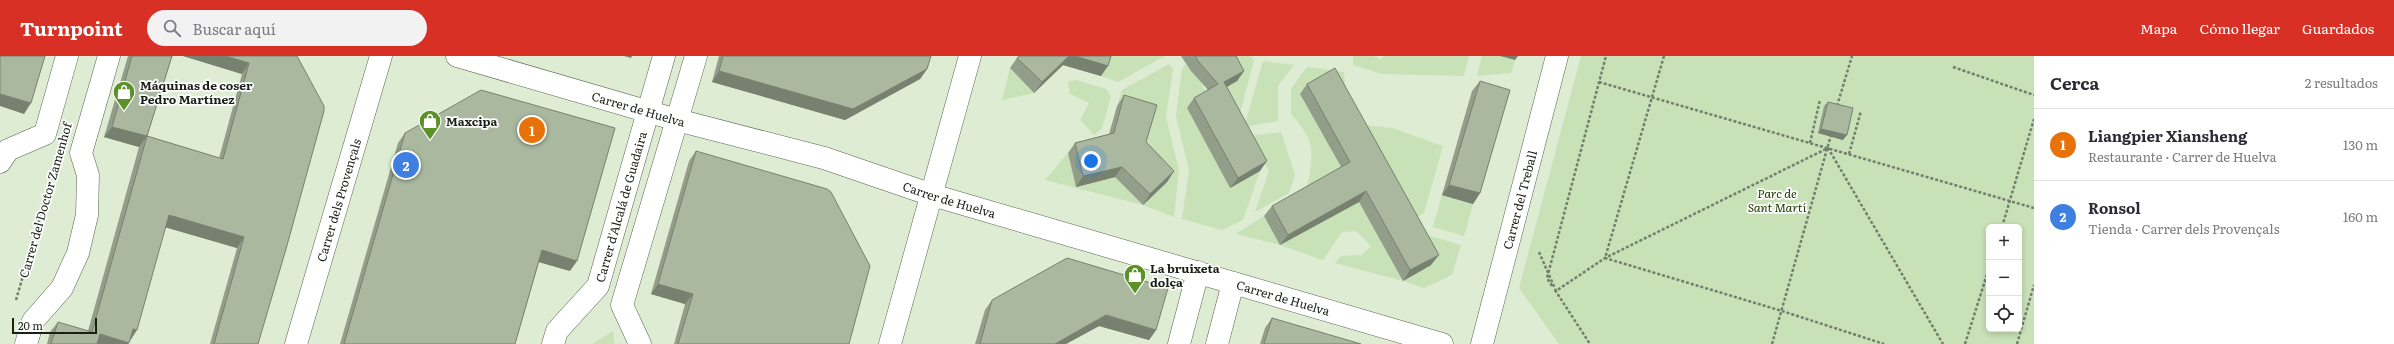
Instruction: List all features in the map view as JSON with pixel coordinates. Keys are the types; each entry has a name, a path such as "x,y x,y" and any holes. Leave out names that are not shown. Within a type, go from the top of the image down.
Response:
{"street":[{"name":"Carrer del Doctor Zamenhof","path":"0,162 8,150 45,134 67,56"},
{"name":"Carrer del Doctor Zamenhof","path":"26,344 33,320 62,288 78,253 87,215 88,175 81,153 109,56"},
{"name":"Carrer dels Provençals","path":"296,344 381,56"},
{"name":"Carrer de Huelva","path":"457,56 648,112 824,158 932,195 1442,344"},
{"name":"Carrer d'Alcalá de Guadaira","path":"554,344 557,331 598,286 664,56"},
{"path":"640,344 622,305 696,56"},
{"path":"890,344 970,56"},
{"name":"Carrer del Treball","path":"1482,344 1558,56"},
{"path":"1179,344 1198,272"},
{"path":"1217,344 1233,283"}],"path":[{"path":"1590,344 1547,278 1606,56"},
{"path":"1605,258 1664,56"},
{"path":"1836,109 1852,56"},
{"path":"1953,67 2034,95"},
{"path":"1599,82 2034,208"},
{"path":"1810,143 1820,100"},
{"path":"1850,154 1861,112"},
{"path":"2003,224 2034,119"},
{"path":"1772,344 1828,148 1832,129"},
{"path":"1556,291 1605,258 1828,148"},
{"path":"1828,148 1944,344"},
{"name":"Carrer del Doctor Zamenhof","path":"14,308 58,155"},
{"path":"1539,252 1556,291"},
{"path":"1605,258 1782,310 1884,344"},
{"path":"1965,344 1986,278"},
{"path":"2017,344 2034,285"}],"green space":[{"path":"1106,56 1165,56 1118,82 1101,76"},
{"path":"1223,56 1251,56 1254,61 1236,128 1217,92"},
{"path":"1353,56 1374,56 1381,60 1384,56 1469,56 1464,76 1382,74 1353,65"},
{"path":"1482,56 1500,56 1515,60 1511,73 1477,76"},
{"name":"Parc de Sant Martí","path":"1581,56 2034,56 2034,344 1559,344 1519,288"},
{"path":"1263,61 1294,65 1278,86 1278,121 1244,127"},
{"path":"1169,64 1173,70 1166,117 1179,171 1174,217 1143,205 1167,182 1142,156 1150,115 1117,106 1122,90"},
{"path":"1186,64 1194,75 1196,74 1208,96 1187,108 1230,188 1260,171 1243,220 1222,230 1182,219 1189,170 1176,116 1182,69"},
{"path":"1307,67 1344,72 1347,105 1300,94 1343,172 1307,192 1312,158 1310,142 1300,125 1291,114 1291,89"},
{"path":"1010,68 1034,93 1002,100"},
{"path":"1076,80 1106,89 1111,96 1102,128 1094,135 1080,120 1089,103 1070,94 1068,82"},
{"path":"1364,125 1392,128 1443,146 1424,213 1415,218"},
{"path":"1281,132 1295,175 1289,193 1255,212 1269,171 1249,136"},
{"path":"1068,153 1076,186 1108,165 1118,180 1143,205 1045,180"},
{"path":"1442,195 1473,204 1464,236 1433,227"},
{"path":"1359,202 1403,280 1413,231 1461,245 1452,275 1424,288 1335,263 1341,256 1362,255 1371,246 1356,231 1342,232 1323,260 1280,245 1236,234 1264,216 1281,245"},
{"path":"613,331 614,344 592,344"}],"building":[{"path":"0,56 45,56 31,103 0,94"},
{"path":"132,56 172,56 147,136 112,127"},
{"path":"225,56 297,56 324,106 324,111 286,249 258,344 214,344 244,237 169,215 137,330 133,329 129,343 100,334 97,344 51,344 58,322 92,332 147,136 223,159 249,63"},
{"path":"723,56 931,56 927,69 853,109 719,71"},
{"path":"1019,56 1069,56 1042,82 1017,58"},
{"path":"1075,56 1111,56 1108,66"},
{"path":"1195,56 1236,56 1244,71 1224,82 1267,161 1238,178 1194,98 1218,84"},
{"path":"1335,68 1439,255 1410,270 1366,191 1288,235 1272,206 1350,162 1307,84"},
{"path":"1480,81 1510,90 1480,193 1449,185"},
{"path":"481,90 615,128 577,261 542,250 515,344 344,344 405,133"},
{"path":"1124,95 1157,105 1146,142 1174,171 1150,194 1122,167 1083,176 1075,143 1114,133"},
{"path":"1828,102 1853,108 1847,135 1821,129"},
{"path":"696,151 827,189 831,192 870,266 849,344 678,344 693,294 658,284"},
{"path":"1067,258 1168,288 1156,330 1106,315 1055,344 980,344 992,300"},
{"path":"1272,318 1361,344 1264,344"}],"place":[{"name":"Máquinas de coser Pedro Martínez","path":"124,112"},
{"name":"Liangpier Xiansheng","path":"532,130"},
{"name":"Maxcipa","path":"430,140"},
{"name":"Ronsol","path":"406,165"},
{"name":"La bruixeta dolça","path":"1135,294"}]}
